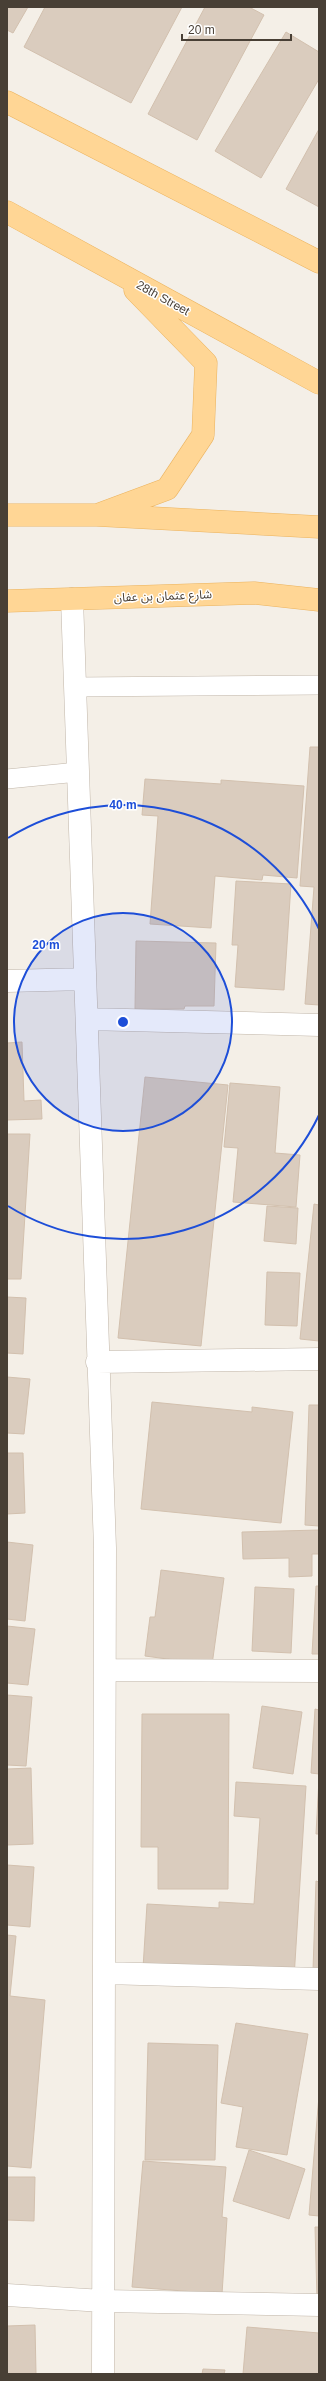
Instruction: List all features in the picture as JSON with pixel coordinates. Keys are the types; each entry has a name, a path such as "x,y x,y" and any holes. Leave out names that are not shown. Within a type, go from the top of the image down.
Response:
{"main road":[{"path":"7,102 319,262"},
{"name":"28th Street","path":"7,212 319,383"},
{"path":"97,515 167,489 203,434 206,363 120,275"},
{"path":"7,515 97,515 319,527"},
{"name":"شارع عثمان بن عفان","path":"7,600 254,593 319,600"}],"street":[{"path":"72,599 87,1019 97,1362 105,1548 103,2374"},
{"path":"7,981 85,979"},
{"path":"87,1019 319,1025"},
{"path":"97,1362 319,1359"},
{"path":"105,1670 319,1671"},
{"path":"105,1974 319,1980"},
{"path":"7,2295 102,2301 319,2305"}],"lane":[{"path":"76,687 319,685"},
{"path":"7,779 78,772"}],"building":[{"path":"7,7 28,7 13,33 7,30"},
{"path":"45,7 182,7 131,103 24,47"},
{"path":"205,7 249,7 264,15 197,140 148,114"},
{"path":"286,32 319,52 319,79 261,178 215,151"},
{"path":"319,129 319,207 286,189"},
{"path":"310,747 319,747 319,1005 305,1004 314,887 300,886"},
{"path":"145,779 221,784 221,780 304,786 297,878 263,875 262,880 215,876 211,928 150,924 158,816 142,815"},
{"path":"236,881 291,884 284,990 235,987 238,945 232,945"},
{"path":"136,941 216,943 214,1006 185,1006 184,1009 135,1009"},
{"path":"22,1042 24,1101 41,1100 42,1119 7,1120 7,1043"},
{"path":"145,1077 228,1085 201,1346 118,1338"},
{"path":"230,1083 280,1087 275,1153 300,1155 296,1207 233,1202 238,1148 224,1147"},
{"path":"7,1134 30,1134 21,1279 7,1279"},
{"path":"314,1204 319,1205 319,1341 300,1339"},
{"path":"267,1206 298,1208 296,1244 264,1241"},
{"path":"267,1272 300,1273 297,1326 265,1325"},
{"path":"7,1297 26,1298 23,1354 7,1353"},
{"path":"7,1377 30,1379 24,1434 7,1433"},
{"path":"152,1402 252,1412 252,1407 293,1412 281,1523 141,1509"},
{"path":"309,1405 319,1405 319,1526 305,1525"},
{"path":"7,1453 23,1453 25,1513 7,1514"},
{"path":"319,1530 319,1554 312,1554 312,1576 289,1577 289,1558 243,1559 242,1532"},
{"path":"7,1542 33,1545 25,1621 7,1619"},
{"path":"161,1570 224,1578 212,1665 145,1656 150,1617 155,1617"},
{"path":"316,1586 319,1586 319,1654 312,1654"},
{"path":"255,1587 294,1589 291,1653 252,1651"},
{"path":"7,1626 35,1629 28,1685 7,1683"},
{"path":"7,1695 32,1697 26,1766 7,1765"},
{"path":"262,1706 302,1712 293,1774 253,1768"},
{"path":"315,1709 319,1710 319,1774 311,1773"},
{"path":"142,1714 229,1714 228,1889 158,1889 158,1847 141,1847"},
{"path":"31,1768 33,1844 7,1845 7,1769"},
{"path":"319,1779 319,1834 316,1834"},
{"path":"236,1782 306,1786 294,1978 143,1968 147,1904 219,1908 219,1902 254,1904 260,1818 234,1816"},
{"path":"7,1865 34,1867 30,1927 7,1925"},
{"path":"316,1881 319,1882 319,1970 313,1970"},
{"path":"7,1935 16,1936 10,1996 45,2000 31,2168 7,2166"},
{"path":"236,2023 308,2034 287,2155 236,2147 243,2107 221,2103"},
{"path":"148,2043 218,2045 215,2160 145,2160"},
{"path":"319,2096 319,2216 309,2215"},
{"path":"249,2150 305,2169 289,2219 233,2201"},
{"path":"143,2161 226,2167 222,2217 227,2218 222,2294 132,2287"},
{"path":"7,2177 35,2177 34,2221 7,2220"},
{"path":"315,2227 319,2227 319,2299 317,2299"},
{"path":"35,2325 36,2374 7,2374 7,2326"},
{"path":"247,2327 319,2333 319,2374 243,2374"},
{"path":"203,2369 225,2370 224,2374 202,2374"}]}
